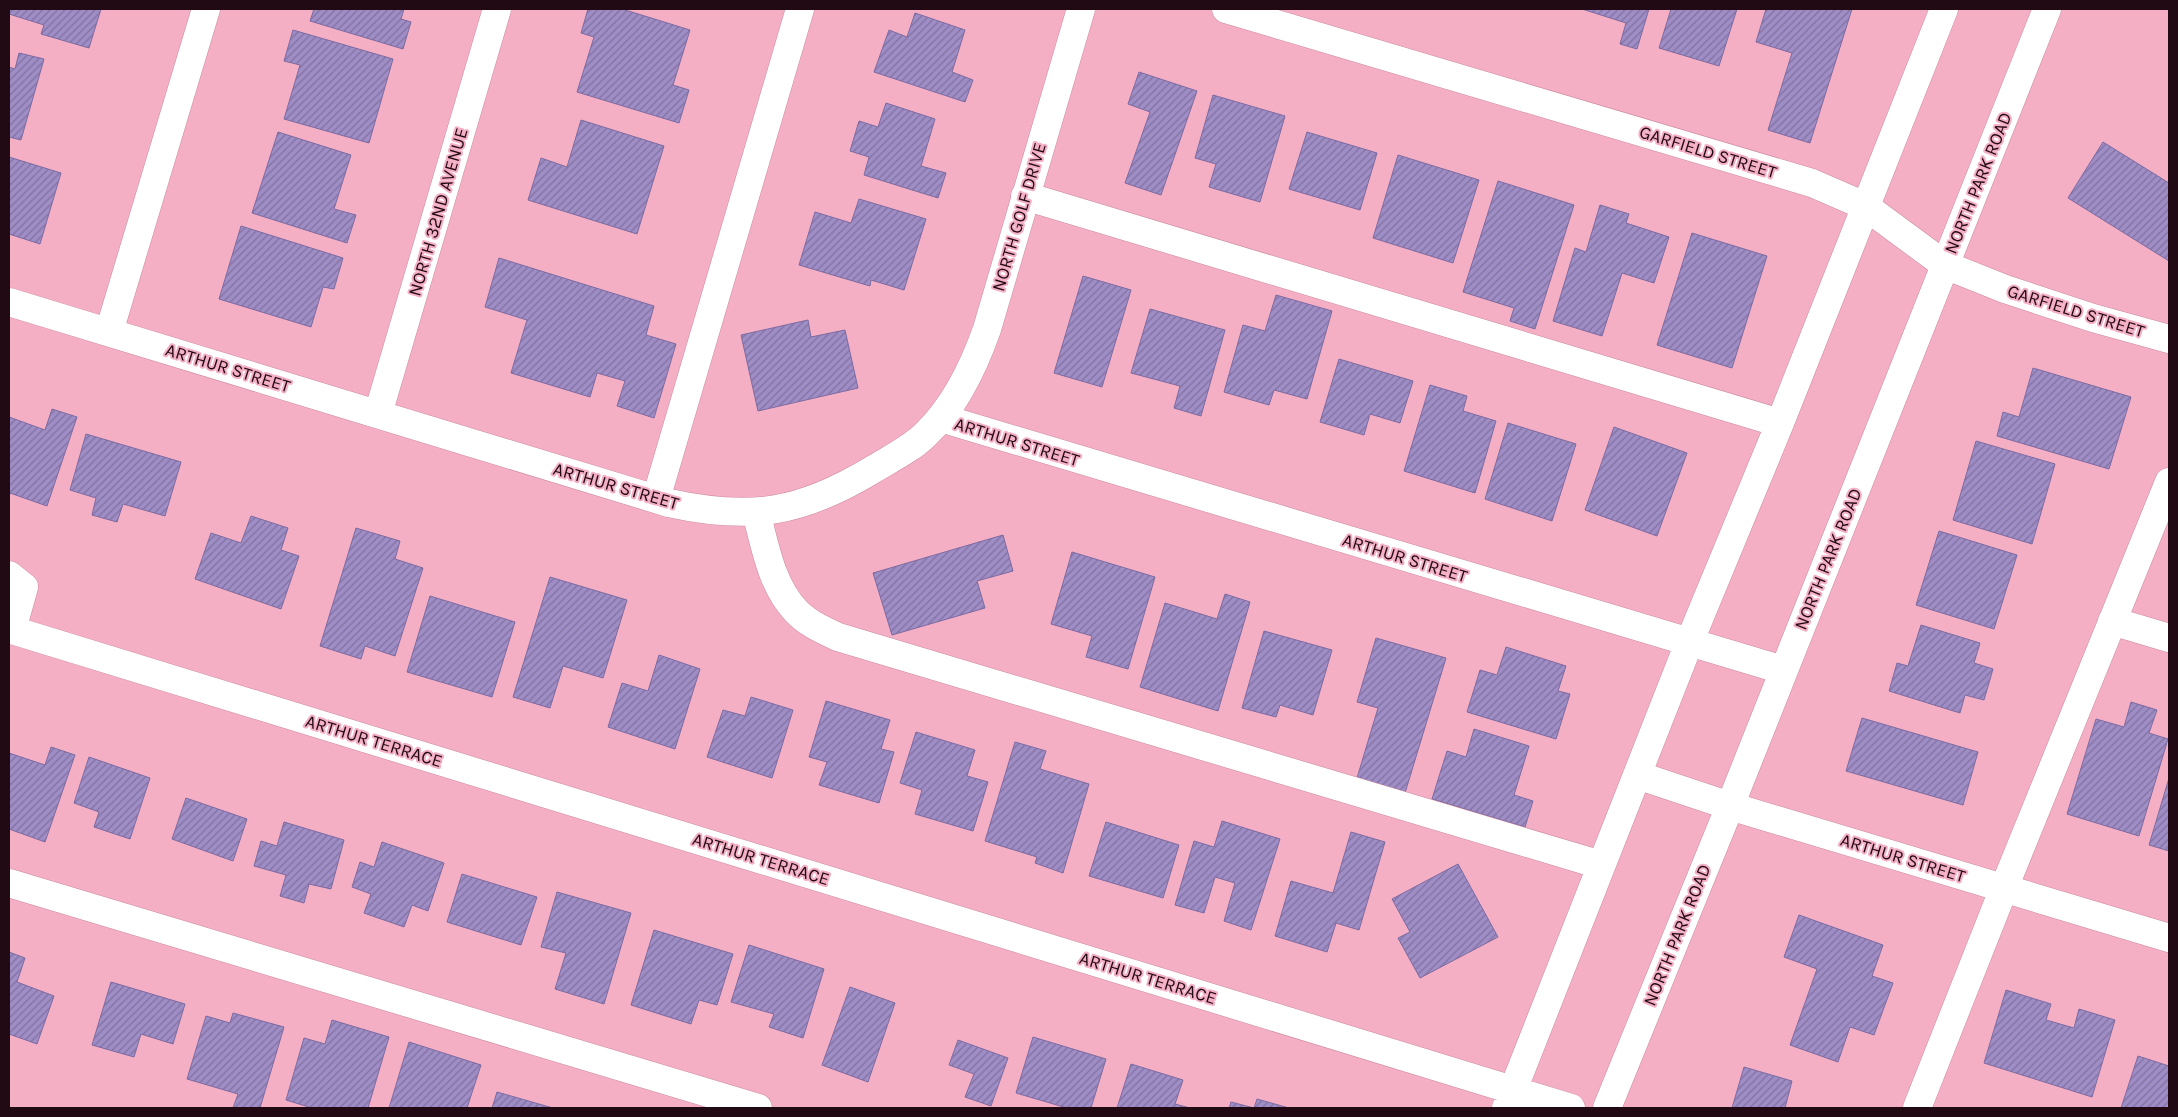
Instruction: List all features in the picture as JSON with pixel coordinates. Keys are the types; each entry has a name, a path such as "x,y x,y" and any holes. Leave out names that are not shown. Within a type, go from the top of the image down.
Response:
{"street":[{"path":"109,332 206,9"},
{"name":"NORTH 32ND AVENUE","path":"378,414 497,9"},
{"path":"656,499 800,9"},
{"name":"NORTH GOLF DRIVE","path":"940,418 963,384 980,350 1082,9"},
{"name":"GARFIELD STREET","path":"1226,9 1812,184 1864,206 1945,265 2005,289 2084,316 2169,339"},
{"path":"1509,1099 1636,775 1780,423 1864,206 1944,9"},
{"name":"NORTH PARK ROAD","path":"1607,1108 1730,806 2047,9"},
{"path":"1025,196 1780,423"},
{"name":"ARTHUR STREET","path":"9,302 656,499 705,510 742,513 756,512 801,504 835,491 907,448 925,435 940,418 1783,670"},
{"path":"1917,1108 2169,482"},
{"path":"756,512 775,579 785,598 796,612 812,625 838,638 1601,865"},
{"name":"ARTHUR TERRACE","path":"9,575 24,587 10,635 1509,1099 1571,1108"},
{"path":"2112,621 2169,638"},
{"name":"ARTHUR STREET","path":"1636,775 1730,806 2169,938"},
{"path":"9,882 758,1108"}],"building":[{"path":"9,9 101,9 89,48 41,34 44,25 9,14"},
{"path":"314,9 404,9 401,19 411,22 403,49 310,21"},
{"path":"588,9 622,9 690,30 673,85 689,90 679,123 577,92 594,37 581,33"},
{"path":"1582,9 1649,9 1637,49 1620,44 1626,23"},
{"path":"1671,9 1737,9 1719,66 1659,48"},
{"path":"1766,9 1852,9 1810,143 1768,130 1792,53 1756,42"},
{"path":"915,13 965,30 952,72 973,80 965,102 874,72 889,30 907,37"},
{"path":"293,30 393,59 369,143 284,119 300,65 284,61"},
{"path":"19,53 44,59 21,140 9,137 9,67 15,69"},
{"path":"1139,72 1197,91 1161,195 1125,183 1150,112 1128,104"},
{"path":"1213,95 1285,116 1260,202 1209,187 1216,164 1195,158"},
{"path":"886,103 935,119 921,166 946,173 938,198 864,175 869,157 850,151 859,121 878,127"},
{"path":"581,120 664,146 637,234 528,200 541,158 567,167"},
{"path":"278,132 351,155 334,209 356,215 347,243 252,213"},
{"path":"1307,132 1377,153 1360,210 1289,189"},
{"path":"2103,142 2169,183 2169,261 2068,198"},
{"path":"1398,155 1479,180 1453,263 1373,238"},
{"path":"9,157 61,173 40,244 9,234"},
{"path":"1498,181 1574,205 1535,329 1510,321 1514,308 1463,292"},
{"path":"859,199 926,219 904,290 871,280 870,286 799,265 815,212 851,223"},
{"path":"1600,205 1629,214 1626,223 1669,237 1654,283 1622,273 1602,336 1553,321 1575,248 1586,252"},
{"path":"241,226 343,258 334,289 323,287 311,327 219,299"},
{"path":"1692,233 1767,256 1732,368 1657,345"},
{"path":"499,258 654,306 646,335 676,344 654,418 617,406 625,381 597,373 590,397 511,373 527,320 485,307"},
{"path":"1083,276 1131,290 1102,387 1054,373"},
{"path":"1276,295 1332,311 1307,399 1274,390 1269,405 1224,392 1243,325 1265,331"},
{"path":"1150,309 1225,330 1201,416 1174,408 1180,386 1131,373"},
{"path":"808,320 811,337 845,330 858,388 758,411 741,335"},
{"path":"1339,359 1413,381 1400,423 1370,414 1364,435 1320,422"},
{"path":"2033,368 2131,397 2109,469 1997,436 2003,412 2019,417"},
{"path":"1430,385 1467,396 1463,411 1496,421 1475,493 1404,471"},
{"path":"52,409 77,417 47,506 10,493 9,498 9,417 45,430"},
{"path":"1508,423 1576,444 1552,521 1485,499"},
{"path":"1614,427 1687,453 1657,536 1585,510"},
{"path":"86,434 181,462 165,516 123,504 117,522 92,515 96,498 70,490"},
{"path":"1976,441 2055,464 2032,544 1953,520"},
{"path":"251,516 288,528 281,550 299,556 281,609 195,579 211,533 241,543"},
{"path":"356,528 400,541 395,559 423,568 395,656 365,646 361,659 320,646"},
{"path":"1939,531 2017,555 1994,629 1916,605"},
{"path":"1003,535 1013,571 977,581 985,608 892,635 873,573"},
{"path":"1072,552 1155,577 1128,669 1086,657 1092,636 1051,624"},
{"path":"550,577 627,600 603,678 563,666 550,708 513,697"},
{"path":"1225,594 1250,602 1218,711 1140,687 1165,603 1217,619"},
{"path":"430,596 515,622 492,697 407,672"},
{"path":"1921,625 1980,643 1974,663 1993,669 1984,700 1965,695 1960,713 1889,691 1897,663 1908,666"},
{"path":"1264,631 1332,650 1313,715 1280,705 1276,717 1242,708"},
{"path":"1376,638 1446,658 1405,793 1357,778 1378,708 1357,702"},
{"path":"1506,647 1566,666 1558,691 1570,694 1556,739 1467,712 1480,670 1497,675"},
{"path":"659,655 700,669 675,749 608,727 622,683 648,691"},
{"path":"751,697 793,710 772,778 707,757 723,710 745,716"},
{"path":"826,701 890,720 881,749 894,752 879,803 819,785 827,762 809,757"},
{"path":"2131,702 2157,710 2149,733 2168,739 2139,836 2067,814 2096,719 2124,727"},
{"path":"1862,718 1978,752 1963,805 1846,771"},
{"path":"1474,729 1529,746 1514,795 1533,801 1525,827 1432,799 1447,751 1466,757"},
{"path":"916,732 975,750 967,776 988,782 973,831 915,814 922,790 900,783"},
{"path":"1015,742 1046,751 1040,769 1089,784 1063,873 1035,863 1037,857 985,841"},
{"path":"51,747 75,755 45,842 9,829 9,753 45,765"},
{"path":"89,757 150,778 130,839 94,827 99,812 74,803"},
{"path":"2169,778 2169,851 2149,845"},
{"path":"186,798 247,819 233,861 172,839"},
{"path":"1222,821 1280,839 1251,930 1224,921 1235,883 1215,877 1204,913 1175,905 1194,841 1214,847"},
{"path":"284,822 344,840 331,889 309,884 304,903 280,896 286,875 254,866 261,841 277,846"},
{"path":"1106,822 1179,845 1163,898 1089,876"},
{"path":"1351,832 1385,842 1359,930 1336,923 1327,952 1275,936 1291,881 1333,893"},
{"path":"382,842 444,863 428,911 412,905 404,927 364,913 371,894 352,887 360,862 374,867"},
{"path":"1458,864 1498,937 1420,978 1398,938 1410,932 1392,899"},
{"path":"462,874 537,897 521,945 447,922"},
{"path":"557,892 631,913 604,1004 555,989 566,953 541,947"},
{"path":"1799,915 1883,945 1872,976 1893,983 1874,1035 1850,1027 1838,1062 1790,1045 1817,969 1784,957"},
{"path":"654,930 733,954 717,1005 699,1000 691,1024 631,1005"},
{"path":"749,945 824,969 803,1038 769,1027 774,1014 731,1002"},
{"path":"9,952 25,958 17,982 54,996 37,1044 9,1034"},
{"path":"111,982 185,1004 173,1044 141,1034 134,1057 92,1045"},
{"path":"850,987 895,1003 868,1082 822,1065"},
{"path":"2006,990 2051,1004 2046,1020 2074,1028 2079,1009 2115,1020 2092,1097 1984,1063"},
{"path":"233,1013 284,1027 260,1108 233,1108 238,1094 187,1079 206,1016 230,1023"},
{"path":"332,1020 389,1037 368,1108 312,1108 286,1100 304,1038 325,1044"},
{"path":"1033,1037 1106,1059 1091,1108 1067,1108 1016,1093"},
{"path":"958,1040 1008,1058 991,1106 965,1097 974,1074 949,1065"},
{"path":"409,1042 481,1065 467,1108 389,1108"},
{"path":"2138,1056 2169,1066 2169,1108 2121,1108"},
{"path":"1131,1064 1183,1080 1175,1104 1190,1108 1117,1108"},
{"path":"1744,1067 1792,1081 1785,1108 1732,1108"},
{"path":"497,1092 553,1108 492,1108"},
{"path":"1257,1099 1289,1108 1254,1108"},
{"path":"1231,1102 1254,1108 1229,1108"}]}
